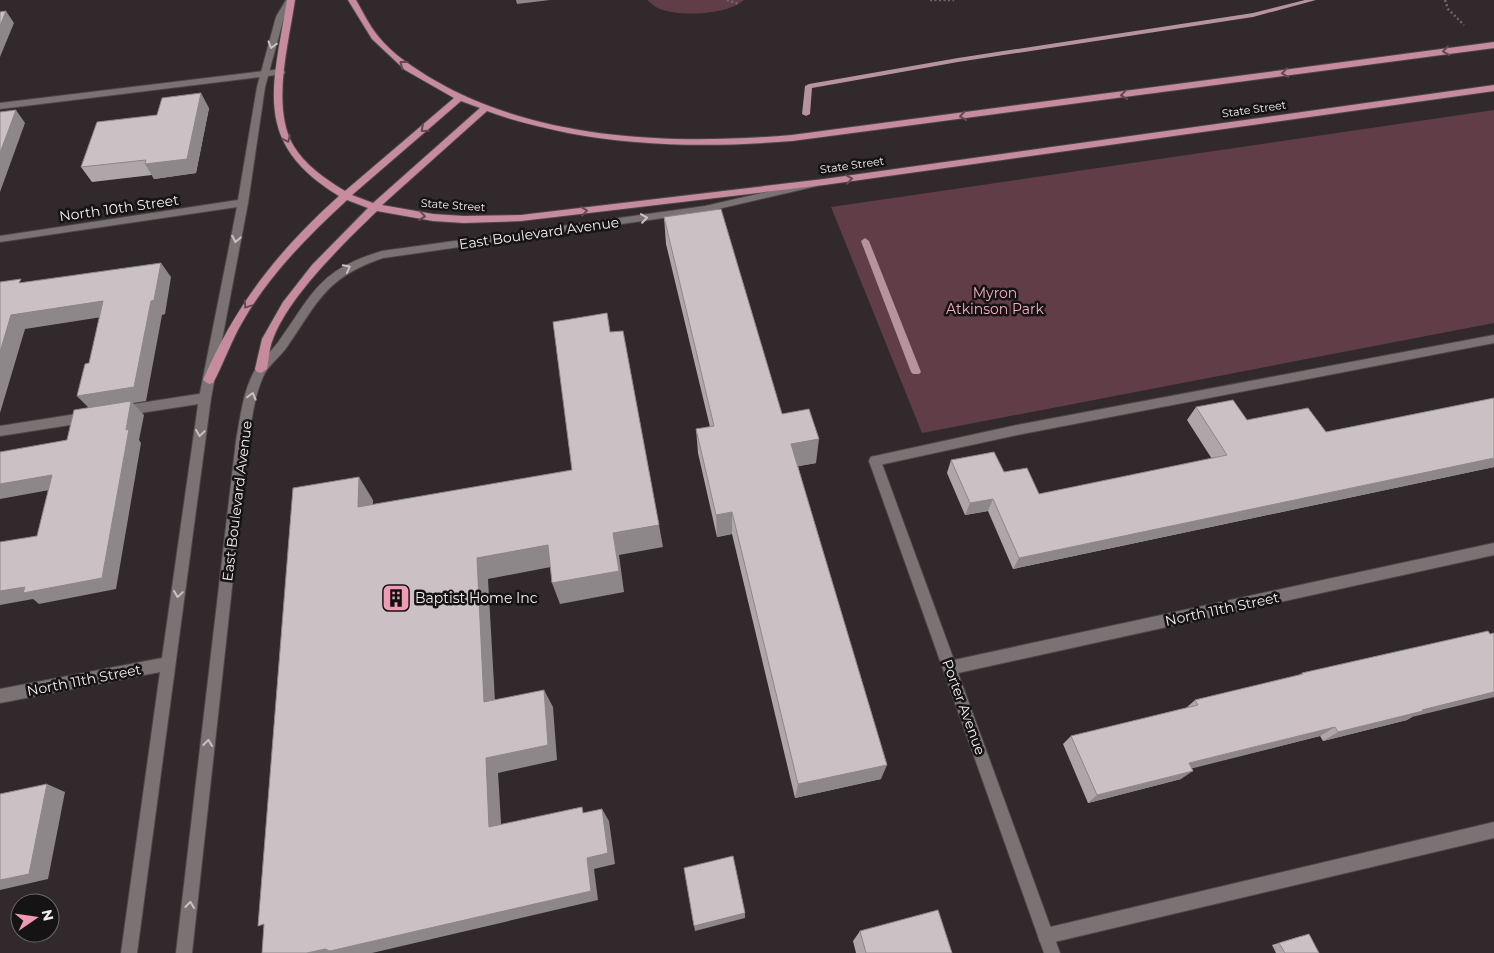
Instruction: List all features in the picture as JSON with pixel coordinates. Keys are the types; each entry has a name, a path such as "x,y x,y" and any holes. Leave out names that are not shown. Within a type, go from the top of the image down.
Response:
{"main road":[{"path":"281,72 290,0"},
{"path":"352,0 367,28 400,62 432,83 485,108 553,128 618,138 686,143 754,141 880,127 1494,45"},
{"name":"State Street","path":"281,72 280,118 288,144 307,169 333,188 376,206 418,216 493,220 824,182 1494,88"},
{"path":"209,380 233,327 262,284 300,239 347,195 460,97"},
{"path":"261,369 260,358 266,342 286,304 331,250 376,206 485,108"}],"street":[{"path":"129,953 205,398 243,203 264,74 280,17 290,0"},
{"path":"0,106 281,72"},
{"name":"East Boulevard Avenue","path":"184,953 242,441 261,369 274,356 322,286 340,271 363,260 402,252 705,209 824,182"},
{"name":"North 10th Street","path":"0,239 243,203"},
{"name":"Porter Avenue","path":"1052,953 875,462 1017,430 1494,339"},
{"path":"0,431 205,398"},
{"name":"North 11th Street","path":"950,668 1494,549"},
{"name":"North 11th Street","path":"0,696 168,664"},
{"path":"1046,936 1494,830"}],"path":[{"path":"727,0 739,4"},
{"path":"930,0 954,0"},
{"path":"1445,0 1448,9 1464,25"}],"green space":[{"path":"647,0 744,0 727,9 691,14 669,12 660,9"},
{"name":"Myron Atkinson Park","path":"1494,110 1494,323 922,433 831,207"}],"building":[{"path":"6,11 0,26 0,12"},
{"path":"201,93 187,159 145,164 146,160 81,167 97,122 157,115 162,98"},
{"path":"16,110 0,153 0,112"},
{"path":"721,209 782,414 809,409 819,439 791,444 887,765 798,784 732,512 716,515 696,429 714,426 664,217"},
{"path":"161,263 154,300 151,301 134,387 77,396 85,364 89,363 103,301 11,315 0,352 0,282 21,279 19,283"},
{"name":"Baptist Home Inc","path":"607,313 610,332 623,331 659,525 613,533 619,571 552,583 548,545 477,558 484,702 544,690 548,745 486,758 489,827 582,807 583,813 602,809 608,853 587,858 591,891 330,951 325,949 307,953 262,953 264,924 258,926 293,488 359,477 358,507 572,470 553,322"},
{"path":"1494,398 1494,458 1019,558 993,499 970,503 951,460 994,452 1004,472 1027,468 1039,494 1227,455 1196,407 1233,400 1247,420 1308,408 1326,432"},
{"path":"131,401 126,430 129,429 102,578 23,593 25,587 0,591 0,542 37,536 52,475 0,484 0,452 67,440 74,410"},
{"path":"1488,631 1490,634 1494,633 1494,692 1338,732 1335,727 1189,763 1193,771 1097,795 1071,736 1198,705 1195,700 1302,673"},
{"path":"47,784 29,874 0,880 0,794"},
{"path":"733,856 745,913 694,926 684,868"},
{"path":"938,910 952,953 866,953 860,931"},
{"path":"1309,934 1319,953 1285,953 1279,943"}],"waterway":[{"path":"806,114 809,86 958,60 1253,15 1313,0"},
{"path":"865,241 916,372"}],"place":[{"name":"Baptist Home Inc","path":"396,598"}]}
